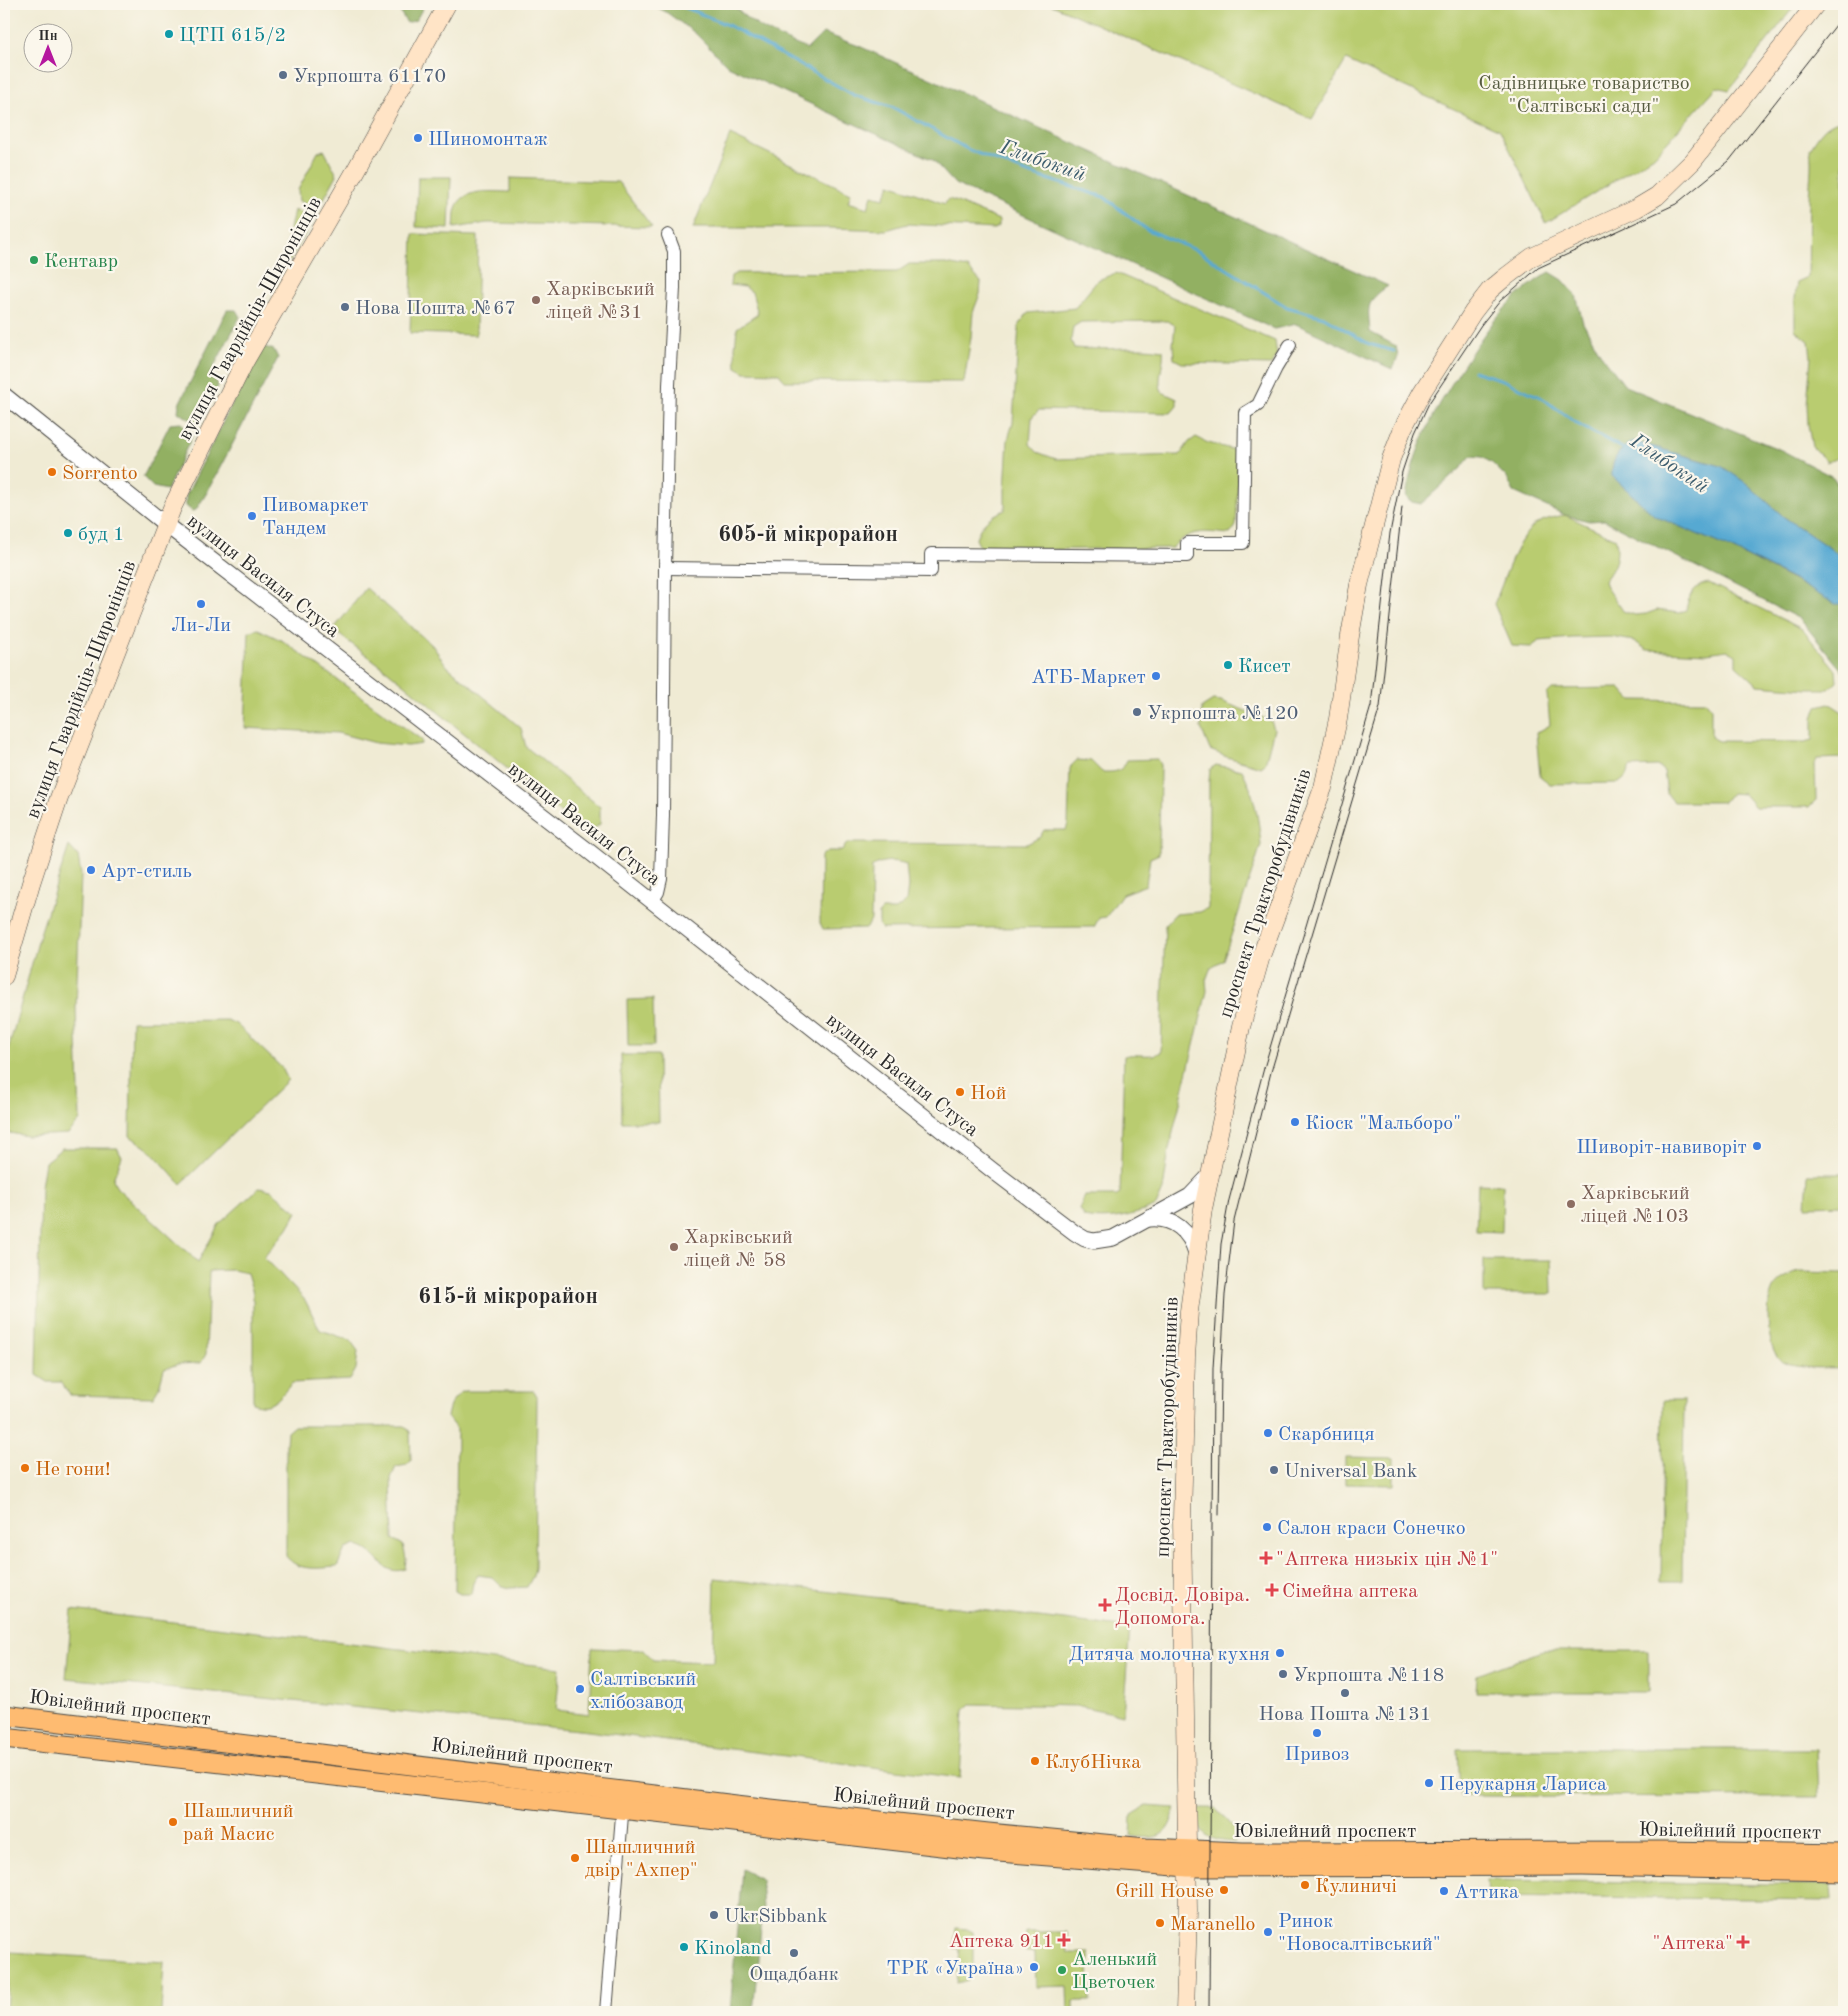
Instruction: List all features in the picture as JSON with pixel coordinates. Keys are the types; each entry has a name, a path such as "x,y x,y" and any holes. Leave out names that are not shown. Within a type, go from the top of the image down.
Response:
{"main road":[{"name":"вулиця Гвардійців-Широнінців","path":"4,976 28,892 59,798 166,524 245,361 376,134 446,4"},
{"name":"проспект Тракторобудівників","path":"1185,2012 1187,1859 1182,1509 1186,1357 1196,1253 1209,1176 1239,1036 1262,956 1323,788 1338,719 1353,616 1386,479 1403,428 1422,392 1490,290 1532,257 1637,208 1657,196 1674,181 1712,138 1731,110 1816,4"},
{"name":"Ювілейний проспект","path":"4,1715 735,1814 1064,1841 1187,1859 1431,1852 1664,1850 1784,1861 1844,1871"},
{"name":"Ювілейний проспект","path":"4,1738 623,1800"},
{"name":"Ювілейний проспект","path":"1784,1861 1844,1854"}],"street":[{"path":"652,902 658,892 661,879 665,568 674,288 674,251 668,234"},
{"path":"665,568 931,571 931,554 1188,556 1187,543 1242,543 1245,413 1258,405 1276,368 1290,345"},
{"name":"вулиця Василя Стуса","path":"4,395 166,524 652,902 992,1170 1085,1240 1094,1241 1113,1238 1190,1196 1209,1176"},
{"path":"1150,1218 1166,1219 1180,1227 1193,1242 1196,1253"},
{"path":"606,2012 623,1800"}],"green space":[{"path":"395,4 425,4 416,20 407,23"},
{"path":"650,4 732,4 757,25 807,49 823,33 859,46 1388,286 1375,296 1370,305 1370,332 1396,346 1398,357 1392,369 1296,324 1274,329 955,184 933,160 728,66 695,33 666,12"},
{"name":"Садівницьке товариство \"Салтівські сади\"","path":"1050,4 1796,4 1729,90 1717,87 1654,156 1546,223 1500,130 1346,60 1312,119"},
{"path":"1839,121 1844,125 1844,355 1842,357 1844,451 1838,458 1827,462 1812,447 1807,404 1811,357 1809,341 1795,330 1795,299 1797,282 1808,277 1810,149 1826,128"},
{"path":"730,135 851,193 848,202 868,208 872,195 884,198 890,184 945,204 948,199 955,201 999,220 999,226 994,229 907,224 886,230 693,228"},
{"path":"324,150 337,175 320,206 313,207 299,201 298,190 318,152"},
{"path":"418,177 451,177 449,229 416,227"},
{"path":"510,178 618,182 652,227 487,223 454,228 455,210 460,201 471,194 479,192 510,192"},
{"path":"294,210 314,218 289,262 284,257"},
{"path":"413,234 478,236 476,335 410,333"},
{"path":"909,264 946,264 968,268 981,282 980,294 973,312 964,382 785,381 778,373 745,372 736,367 737,328 758,314 752,292 745,287 730,285 731,276 737,273 897,272"},
{"path":"1550,272 1563,280 1576,295 1583,323 1600,353 1625,386 1781,450 1833,477 1844,493 1844,558 1784,517 1746,483 1721,466 1633,441 1620,453 1612,469 1612,476 1655,516 1732,549 1814,591 1844,604 1844,673 1800,619 1604,520 1589,521 1565,515 1514,492 1507,478 1492,463 1482,457 1471,456 1461,468 1421,504 1412,502 1406,497 1409,479 1426,430 1461,369 1489,327 1510,303"},
{"path":"1116,273 1275,341 1277,356 1271,365 1182,363 1174,359 1175,325 1167,321 1081,322 1073,327 1071,340 1074,348 1141,348 1163,350 1160,387 1162,392 1177,399 1177,406 1171,413 1039,410 1032,417 1030,444 1037,452 1056,459 1180,455 1189,442 1196,437 1208,443 1235,450 1238,479 1236,526 1230,534 1205,532 1192,534 1185,537 1172,548 1009,550 980,547 976,539 980,528 994,515 1005,510 1008,439 1013,423 1019,324 1028,313 1075,308 1098,280"},
{"path":"227,310 236,310 240,317 209,376 217,382 218,386 198,424 178,412 179,404"},
{"path":"265,347 274,350 278,358 206,494 196,510 192,511 186,506 186,496 259,350"},
{"path":"181,423 193,434 167,490 153,487 143,477 170,424"},
{"path":"1565,515 1616,539 1617,552 1615,562 1604,581 1607,589 1623,611 1635,615 1657,610 1679,613 1686,610 1690,596 1695,589 1709,583 1802,629 1836,670 1837,682 1829,689 1758,685 1736,665 1736,655 1727,650 1707,653 1647,650 1634,641 1611,637 1539,641 1531,647 1512,646 1494,604 1510,564 1525,535 1532,527 1543,521"},
{"path":"366,588 432,645 447,666 521,728 526,747 600,807 600,824 587,834 388,671 333,630"},
{"path":"258,629 283,641 422,740 422,744 408,746 376,743 338,733 245,728 249,632"},
{"path":"1620,688 1633,700 1705,701 1711,708 1711,737 1719,741 1805,742 1813,740 1813,718 1817,706 1829,703 1844,713 1844,758 1817,759 1815,764 1816,800 1809,807 1755,807 1744,794 1731,793 1724,802 1674,802 1667,794 1664,771 1657,766 1630,767 1625,778 1619,783 1550,784 1540,776 1536,733 1550,725 1547,694 1552,689"},
{"path":"1213,700 1221,701 1271,721 1274,729 1265,764 1261,767 1210,750 1201,728 1202,707"},
{"path":"1157,759 1160,765 1159,854 1150,858 1146,885 1122,894 1106,917 1099,918 1094,927 882,929 879,925 879,913 882,910 896,910 906,902 908,886 906,864 893,861 880,863 872,867 871,920 867,928 823,929 820,923 821,856 828,851 842,851 847,843 1027,844 1040,837 1044,830 1066,830 1068,824 1070,767 1077,760 1091,761 1102,772 1114,772 1120,770 1127,760"},
{"path":"1216,765 1242,770 1250,787 1255,806 1261,845 1223,960 1211,967 1206,980 1207,991 1169,1149 1163,1190 1156,1206 1139,1213 1102,1219 1084,1217 1079,1209 1085,1196 1117,1196 1120,1193 1124,1056 1153,1055 1161,1052 1165,925 1175,914 1200,912 1208,908 1209,782 1210,769"},
{"path":"69,846 78,856 81,875 76,1008 80,1120 68,1134 27,1136 4,1132 4,1065 41,931"},
{"path":"653,999 654,1046 628,1046 627,1000"},
{"path":"227,1020 236,1024 282,1068 288,1080 181,1184 151,1151 130,1136 132,1021"},
{"path":"621,1055 658,1055 659,1122 622,1122"},
{"path":"62,1148 117,1148 122,1157 113,1179 117,1188 198,1262 219,1224 259,1188 271,1190 297,1212 288,1228 264,1257 305,1300 320,1330 350,1340 358,1351 356,1369 350,1380 292,1383 271,1404 260,1405 253,1403 253,1293 247,1273 233,1270 209,1271 206,1354 201,1363 178,1364 164,1369 159,1387 153,1397 70,1395 61,1382 48,1382 37,1375 41,1187 45,1162"},
{"path":"1808,1174 1844,1174 1844,1205 1806,1206"},
{"path":"1478,1184 1503,1185 1502,1232 1476,1231"},
{"path":"1484,1260 1551,1260 1552,1294 1484,1294"},
{"path":"1798,1272 1844,1273 1844,1368 1789,1365 1777,1357 1770,1338 1768,1316 1770,1296 1775,1286 1781,1280"},
{"path":"464,1391 534,1391 537,1396 535,1568 527,1587 510,1588 500,1585 492,1577 478,1575 473,1583 471,1594 460,1594 455,1591 457,1430 447,1417 452,1402"},
{"path":"1663,1400 1684,1400 1682,1581 1661,1581"},
{"path":"294,1426 405,1426 410,1432 411,1461 407,1465 396,1467 391,1478 393,1539 403,1545 406,1559 405,1569 398,1571 388,1568 367,1550 356,1545 345,1549 337,1567 302,1567 296,1565 286,1556 286,1444 287,1432"},
{"path":"1345,1457 1394,1458 1394,1485 1345,1484"},
{"path":"715,1578 1130,1628 1123,1715 1079,1706 971,1704 964,1710 960,1778 588,1731 66,1678 72,1610 560,1668 556,1710 589,1714 592,1648 644,1650 653,1660 713,1662"},
{"path":"1543,1651 1649,1651 1649,1692 1476,1692 1477,1675"},
{"path":"1458,1749 1817,1749 1819,1797 1460,1796"},
{"path":"1147,1806 1175,1808 1170,1825 1166,1831 1156,1837 1131,1836 1132,1815"},
{"path":"1197,1808 1216,1808 1237,1831 1234,1842 1211,1838 1206,1834 1199,1824"},
{"path":"742,1869 761,1879 763,1908 753,2012 730,2012"},
{"path":"1487,1880 1832,1885 1833,1900 1488,1896"},
{"path":"956,1928 967,1929 973,1932 973,1965 971,1974 968,1980 957,1983 960,1949 954,1948"},
{"name":"Аленький Цветочек","path":"1026,1932 1067,1932 1068,1953 1089,1953 1090,2001 1074,2001 1074,2012 1068,2012 1067,1986 1036,1987 1035,1952 1026,1952"},
{"path":"10,1952 164,1962 161,2012 6,2012"}],"water":[{"path":"1633,441 1721,466 1746,483 1784,517 1844,558 1844,604 1835,604 1794,580 1732,549 1655,516 1612,476 1613,464 1617,456 1623,448"}],"waterway":[{"name":"Глибокий","path":"677,4 730,26 854,95 894,108 969,150 1028,173 1104,197 1146,229 1200,252 1287,307 1324,317 1369,344 1394,351"},
{"name":"Глибокий","path":"1473,371 1503,380 1542,398 1579,425 1626,450"}],"tram line":[{"path":"1209,2012 1213,1368 1221,1244 1229,1200 1264,1068 1371,706 1390,533 1402,472 1415,433 1429,403 1481,325 1500,301 1538,268 1676,204 1729,161 1844,15"},
{"path":"1219,1515 1221,1369 1225,1295 1234,1221 1271,1072 1380,707 1402,507"}],"place":[{"name":"ЦТП 615/2","path":"169,34"},
{"name":"Укрпошта 61170","path":"283,75"},
{"name":"Шиномонтаж","path":"418,138"},
{"name":"Кентавр","path":"34,260"},
{"name":"Харківський ліцей №31","path":"536,300"},
{"name":"Нова Пошта №67","path":"345,307"},
{"name":"Sorrento","path":"52,472"},
{"name":"Пивомаркет Тандем","path":"252,516"},
{"name":"буд 1","path":"68,533"},
{"name":"Ли-Ли","path":"201,604"},
{"name":"Кисет","path":"1228,665"},
{"name":"АТБ-Маркет","path":"1156,676"},
{"name":"Укрпошта №120","path":"1137,712"},
{"name":"Арт-стиль","path":"91,870"},
{"name":"Ной","path":"960,1092"},
{"name":"Кіоск \"Мальборо\"","path":"1295,1122"},
{"name":"Шиворіт-навиворіт","path":"1757,1146"},
{"name":"Харківський ліцей №103","path":"1571,1204"},
{"name":"Харківський ліцей № 58","path":"674,1247"},
{"name":"Скарбниця","path":"1268,1433"},
{"name":"Не гони!","path":"25,1468"},
{"name":"Universal Bank","path":"1274,1470"},
{"name":"Салон краси Сонечко","path":"1267,1527"},
{"name":"\"Аптека низькіх цін №1\"","path":"1266,1558"},
{"name":"Сімейна аптека","path":"1272,1590"},
{"name":"Досвід. Довіра. Допомога.","path":"1105,1605"},
{"name":"Дитяча молочна кухня","path":"1280,1653"},
{"name":"Укрпошта №118","path":"1283,1674"},
{"name":"Салтівський хлібозавод","path":"580,1689"},
{"name":"Нова Пошта №131","path":"1345,1693"},
{"name":"Привоз","path":"1317,1733"},
{"name":"КлубНічка","path":"1035,1761"},
{"name":"Перукарня Лариса","path":"1429,1783"},
{"name":"Шашличний рай Масис","path":"173,1822"},
{"name":"Шашличний двір \"Ахпер\"","path":"575,1858"},
{"name":"Кулиничі","path":"1305,1885"},
{"name":"Grill House","path":"1224,1890"},
{"name":"Аттика","path":"1444,1891"},
{"name":"UkrSibbank","path":"714,1915"},
{"name":"Maranello","path":"1160,1923"},
{"name":"Ринок \"Новосалтівський\"","path":"1268,1932"},
{"name":"Аптека 911","path":"1064,1940"},
{"name":"\"Аптека\"","path":"1743,1942"},
{"name":"Kinoland","path":"684,1947"},
{"name":"Ощадбанк","path":"794,1953"},
{"name":"ТРК «Україна»","path":"1034,1967"},
{"name":"Аленький Цветочек","path":"1062,1970"}],"district":[{"name":"605-й мікрорайон","path":"808,533"},
{"name":"615-й мікрорайон","path":"508,1295"}]}
